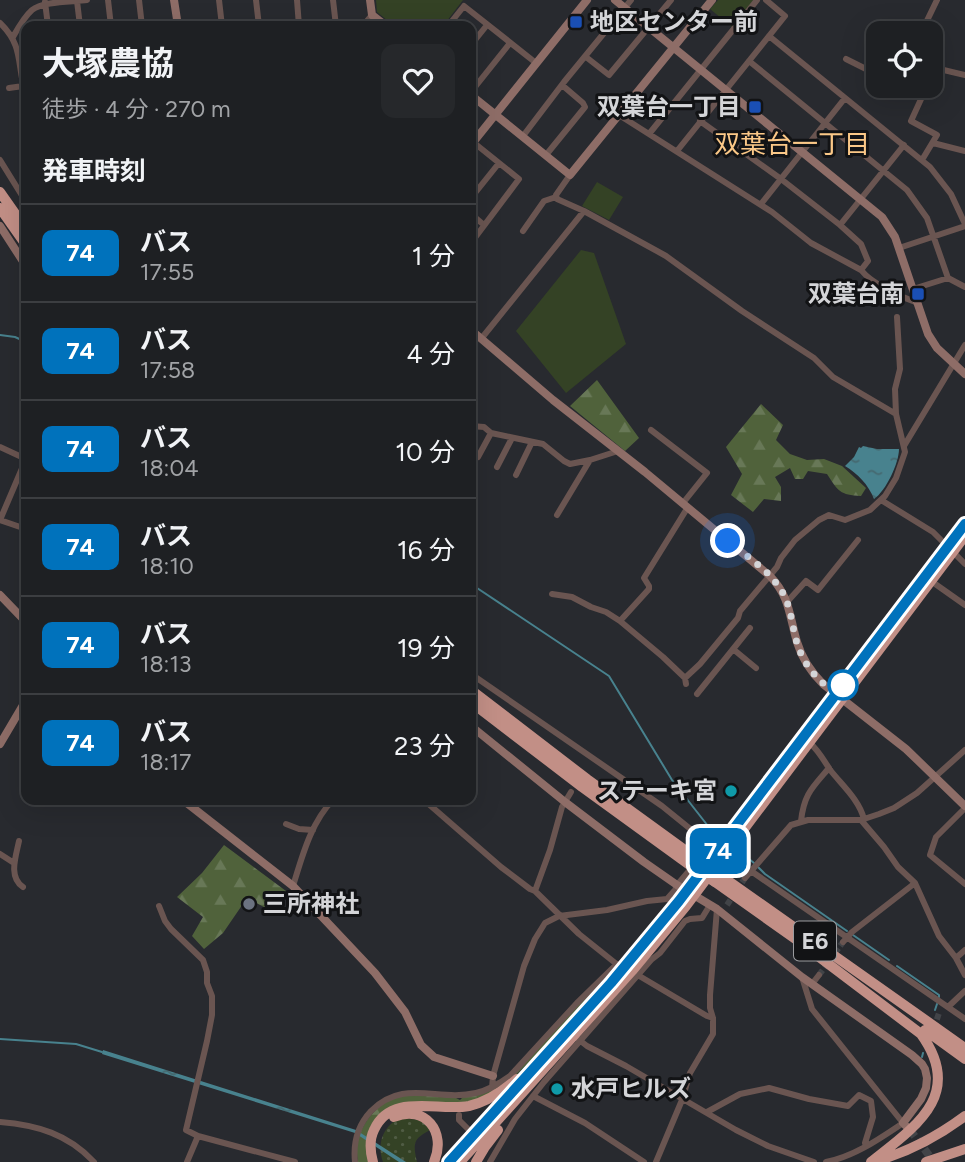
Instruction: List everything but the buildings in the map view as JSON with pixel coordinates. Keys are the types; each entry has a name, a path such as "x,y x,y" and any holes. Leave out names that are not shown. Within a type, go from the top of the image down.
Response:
{"highway":[{"path":"0,192 21,222"},
{"path":"0,208 21,238"},
{"path":"460,1162 541,1072 577,1038 627,970 810,743 839,696 931,581 965,524"},
{"path":"691,893 950,549 965,536"},
{"name":"E6","path":"476,694 697,864"},
{"name":"E6","path":"476,706 582,787 965,1046"},
{"name":"E6","path":"718,879 806,947 965,1059"},
{"path":"806,947 921,1034 945,1066 945,1094 934,1113 872,1162"},
{"path":"449,1162 585,1012 627,970"},
{"path":"373,1162 370,1148 372,1137 380,1120 388,1113 405,1106 456,1107 486,1100 508,1087 565,1028 585,1012"},
{"path":"476,1162 541,1072"},
{"path":"379,1162 376,1148 380,1132 385,1123 405,1113 422,1116 436,1132 439,1146 434,1162"},
{"path":"872,1162 904,1152 965,1116"},
{"path":"895,1162 940,1140 965,1123"},
{"path":"926,1162 965,1149"}],"street":[{"path":"23,21 29,12 45,2 87,0"},
{"path":"108,0 110,21"},
{"path":"139,0 141,21"},
{"path":"174,0 176,21"},
{"path":"219,0 221,21"},
{"path":"256,0 258,21"},
{"path":"297,0 299,21"},
{"path":"333,0 335,21"},
{"path":"370,0 372,15 380,21"},
{"path":"476,138 587,0"},
{"path":"615,0 887,223 895,237 933,342 965,374"},
{"path":"523,136 631,0"},
{"path":"586,57 609,75 671,0"},
{"path":"556,197 570,175 712,0"},
{"path":"649,134 757,0"},
{"path":"677,151 785,16 766,0"},
{"path":"927,21 937,0"},
{"path":"77,1 79,21"},
{"path":"45,2 47,21"},
{"path":"452,21 464,6 536,64"},
{"path":"367,21 372,15"},
{"path":"0,23 13,37 21,71"},
{"path":"13,37 21,24"},
{"path":"476,39 487,25"},
{"path":"769,36 922,160 951,194 965,225 899,248"},
{"path":"476,87 510,43"},
{"path":"846,59 866,69"},
{"path":"749,61 884,170 915,199 927,218 948,278 965,287"},
{"path":"943,70 965,75"},
{"path":"546,155 585,107 562,85"},
{"path":"9,88 21,86"},
{"path":"476,97 570,175"},
{"path":"761,204 845,98"},
{"path":"921,98 911,121 937,135 922,160"},
{"path":"619,115 761,204 811,243 861,270 866,276 905,299 918,303"},
{"path":"700,121 781,178 861,244 867,261 861,270"},
{"path":"933,143 965,151"},
{"path":"840,225 904,145"},
{"path":"476,146 519,179 476,236"},
{"path":"0,160 21,194"},
{"path":"476,192 499,163"},
{"path":"556,197 666,256 742,311 814,358 833,377 897,414"},
{"path":"523,230 544,201 556,197"},
{"path":"481,339 584,211"},
{"path":"476,219 484,225"},
{"path":"0,226 21,258"},
{"path":"913,289 948,278"},
{"path":"552,594 572,597 606,611 654,648 685,681 738,618 740,611 770,576 795,540 829,515 845,520 870,510 881,500 896,478 905,452 895,389 900,369 897,317"},
{"path":"476,334 552,400 770,576 788,602 797,643 812,672 899,743 965,807 936,837 930,855 965,884"},
{"path":"904,446 965,345"},
{"path":"476,428 484,427 491,433 543,444 570,464 618,451"},
{"path":"620,621 649,589 644,578 707,472 651,430"},
{"path":"478,457 491,433"},
{"path":"497,467 512,438"},
{"path":"516,475 532,442"},
{"path":"0,447 21,457"},
{"path":"557,515 590,460"},
{"path":"21,471 0,520 21,527"},
{"path":"881,500 926,527 965,564"},
{"path":"788,602 806,581 818,590 858,540"},
{"path":"931,581 965,605"},
{"path":"0,595 21,613"},
{"path":"697,694 750,628"},
{"path":"733,649 756,668"},
{"path":"476,678 662,806 705,840 708,846 697,864 667,899 559,916 545,923 524,966 492,1088"},
{"path":"0,744 21,708"},
{"path":"476,730 565,802 677,885 716,909 802,977 922,1064 927,1078 926,1088 906,1127 843,1158 826,1162"},
{"path":"810,743 855,799 862,819 898,867 915,883 939,936 965,975"},
{"path":"746,878 788,827 801,821 862,819 894,808 917,793 965,750"},
{"path":"589,767 594,758"},
{"path":"801,821 807,794 829,768"},
{"path":"535,891 565,802 571,792"},
{"path":"189,805 293,886 375,973 405,1012 426,1051 434,1057 493,1076"},
{"path":"293,886 313,830 329,805"},
{"path":"430,805 501,867 535,891 559,916 627,970 713,1018"},
{"path":"286,824 299,830 313,830"},
{"path":"19,841 14,879 23,887"},
{"path":"0,854 14,863"},
{"path":"751,871 845,940 965,1018"},
{"path":"845,940 915,883"},
{"path":"355,1162 358,1130 381,1102 411,1092 458,1098 492,1088 510,1076 576,1004 627,970 660,953 681,925 690,919 702,918 727,905"},
{"path":"159,906 171,929 203,960 212,996 207,1041 186,1130 198,1136 295,1162"},
{"path":"656,1162 682,1100 690,1073 713,1034 710,995 716,909"},
{"path":"956,958 965,950"},
{"path":"812,984 819,975"},
{"path":"802,977 812,1009 906,1127"},
{"path":"939,1013 965,991"},
{"path":"490,1162 491,1150 577,1038 736,1130 768,1146 814,1162"},
{"path":"922,1064 927,1053"},
{"path":"707,1112 740,1094 769,1088 848,1106 859,1095 871,1101 873,1117 866,1146"},
{"path":"533,1097 585,1123 644,1162"},
{"path":"459,1115 459,1120 470,1131"},
{"path":"0,1122 41,1129 60,1136 82,1149 94,1162"},
{"path":"187,1162 198,1136"}],"green space":[{"path":"376,0 463,0 447,21 388,21 377,12"},
{"path":"718,0 754,0 732,27 710,9"},
{"path":"597,182 623,197 609,220 582,206"},
{"path":"581,250 594,253 626,344 566,393 516,331"},
{"path":"597,380 639,438 625,451 570,406"},
{"path":"761,404 783,425 776,440 790,454 807,460 824,459 842,466 866,488 861,496 840,491 827,474 808,471 803,479 795,479 790,468 775,477 781,487 781,501 764,499 753,512 731,495 742,474 726,447"},
{"path":"224,845 286,891 277,914 247,898 223,933 204,949 192,936 203,917 177,897 202,873"},
{"path":"616,969 533,1058 498,1091 470,1103 377,1118 370,1162 358,1162 357,1145 361,1132 377,1109 400,1096 426,1095 460,1100 497,1088"},
{"path":"399,1118 421,1120 430,1130 416,1142 417,1162 383,1162 382,1137 388,1127"}],"water":[{"path":"859,447 899,449 891,476 874,499 862,480 845,466"},
{"path":"103,1050 356,1130 406,1162 399,1162 355,1133 102,1054"}],"waterway":[{"path":"0,335 21,340"},
{"path":"476,587 609,676 672,780 719,836"},
{"path":"739,851 754,863"},
{"path":"758,867 847,931"},
{"path":"853,935 889,960"},
{"path":"897,966 939,997"},
{"path":"935,1010 937,1004"},
{"path":"0,1039 76,1044 102,1052"},
{"path":"922,1057 923,1053"}],"tunnel":[{"path":"727,905 745,878"},
{"path":"819,975 843,942"},
{"path":"934,1028 939,1013"},
{"path":"910,1130 934,1162"}],"bus line":[{"name":"74","path":"449,1162 653,934 965,524"}],"place":[{"name":"地区センター前","path":"576,22"},
{"name":"双葉台一丁目","path":"755,107"},
{"name":"双葉台南","path":"918,294"},
{"name":"ステーキ宮","path":"731,791"},
{"name":"三所神社","path":"249,904"},
{"name":"水戸ヒルズ","path":"557,1089"}],"district":[{"name":"双葉台一丁目","path":"792,144"}],"route":[{"path":"728,541 770,576 782,591 788,602 797,643 808,668 836,694 843,685"}]}
